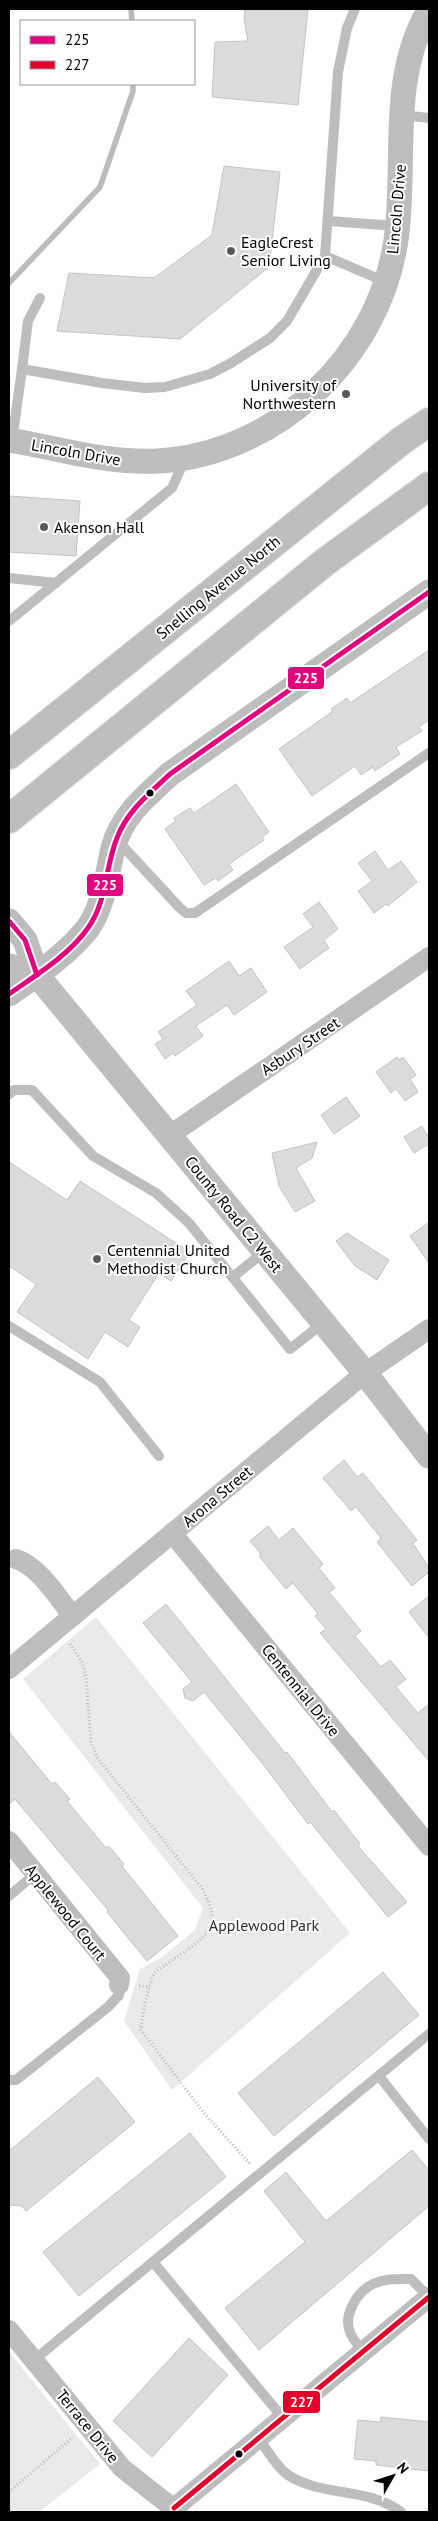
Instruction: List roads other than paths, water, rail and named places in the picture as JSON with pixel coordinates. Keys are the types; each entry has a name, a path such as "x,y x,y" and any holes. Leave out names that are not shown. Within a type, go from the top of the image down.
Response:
{"highway":[{"name":"Snelling Avenue North","path":"9,755 393,447 429,422"},
{"path":"9,819 326,562 429,486"}],"street":[{"name":"Lincoln Drive","path":"11,441 124,461 158,461 182,458 227,446 259,432 289,414 316,392 340,367 360,338 377,307 386,282 397,226 401,115 405,80 414,46 429,10"},
{"path":"9,994 37,975 69,948 89,927 105,889 117,840 132,809 170,774 429,592"},
{"name":"County Road C2 West","path":"9,921 24,940 37,975 365,1373 429,1456"},
{"name":"Asbury Street","path":"170,1135 429,958"},
{"path":"9,966 37,975"},
{"name":"Arona Street","path":"9,1669 365,1373 429,1329"},
{"name":"Centennial Drive","path":"172,1533 429,1846"},
{"path":"12,1560 26,1563 34,1569 73,1616"},
{"name":"Applewood Court","path":"9,1841 120,1978 119,1985"},
{"path":"176,2511 258,2438 429,2297"},
{"name":"Terrace Drive","path":"9,2330 122,2468 176,2511"}],"lane":[{"path":"22,369 145,388 165,387 210,374 270,338 287,321 325,256 338,72 347,28 355,9"},
{"path":"401,115 429,118"},
{"path":"328,221 397,226"},
{"path":"325,256 386,282"},
{"path":"11,441 28,321 40,298"},
{"path":"9,621 172,488 181,468 182,458"},
{"path":"9,578 56,583"},
{"path":"117,840 179,908 186,913 195,914 429,753"},
{"path":"9,1094 14,1090 32,1090 93,1156 156,1193 190,1223 290,1349 324,1323"},
{"path":"233,1277 265,1251"},
{"path":"9,1326 100,1382 159,1456"},
{"path":"9,1896 35,1874"},
{"path":"9,2080 16,2080 108,2007 119,1996 119,1985"},
{"path":"34,2360 429,2034"},
{"path":"378,2076 429,2139"},
{"path":"154,2262 283,2418"},
{"path":"363,2351 350,2333 347,2320 356,2300 372,2284 391,2279 411,2279 429,2297"},
{"path":"258,2438 287,2474 329,2491 368,2496 401,2512"}],"waterway":[{"path":"131,9 132,20"},
{"path":"9,283 100,187 133,91 133,85"}],"place":[{"name":"EagleCrest Senior Living","path":"231,251"},
{"name":"University of Northwestern","path":"346,394"},
{"name":"Akenson Hall","path":"44,527"},
{"name":"Centennial United Methodist Church","path":"97,1259"}],"park label":[{"name":"Applewood Park","path":"264,1925"}]}
